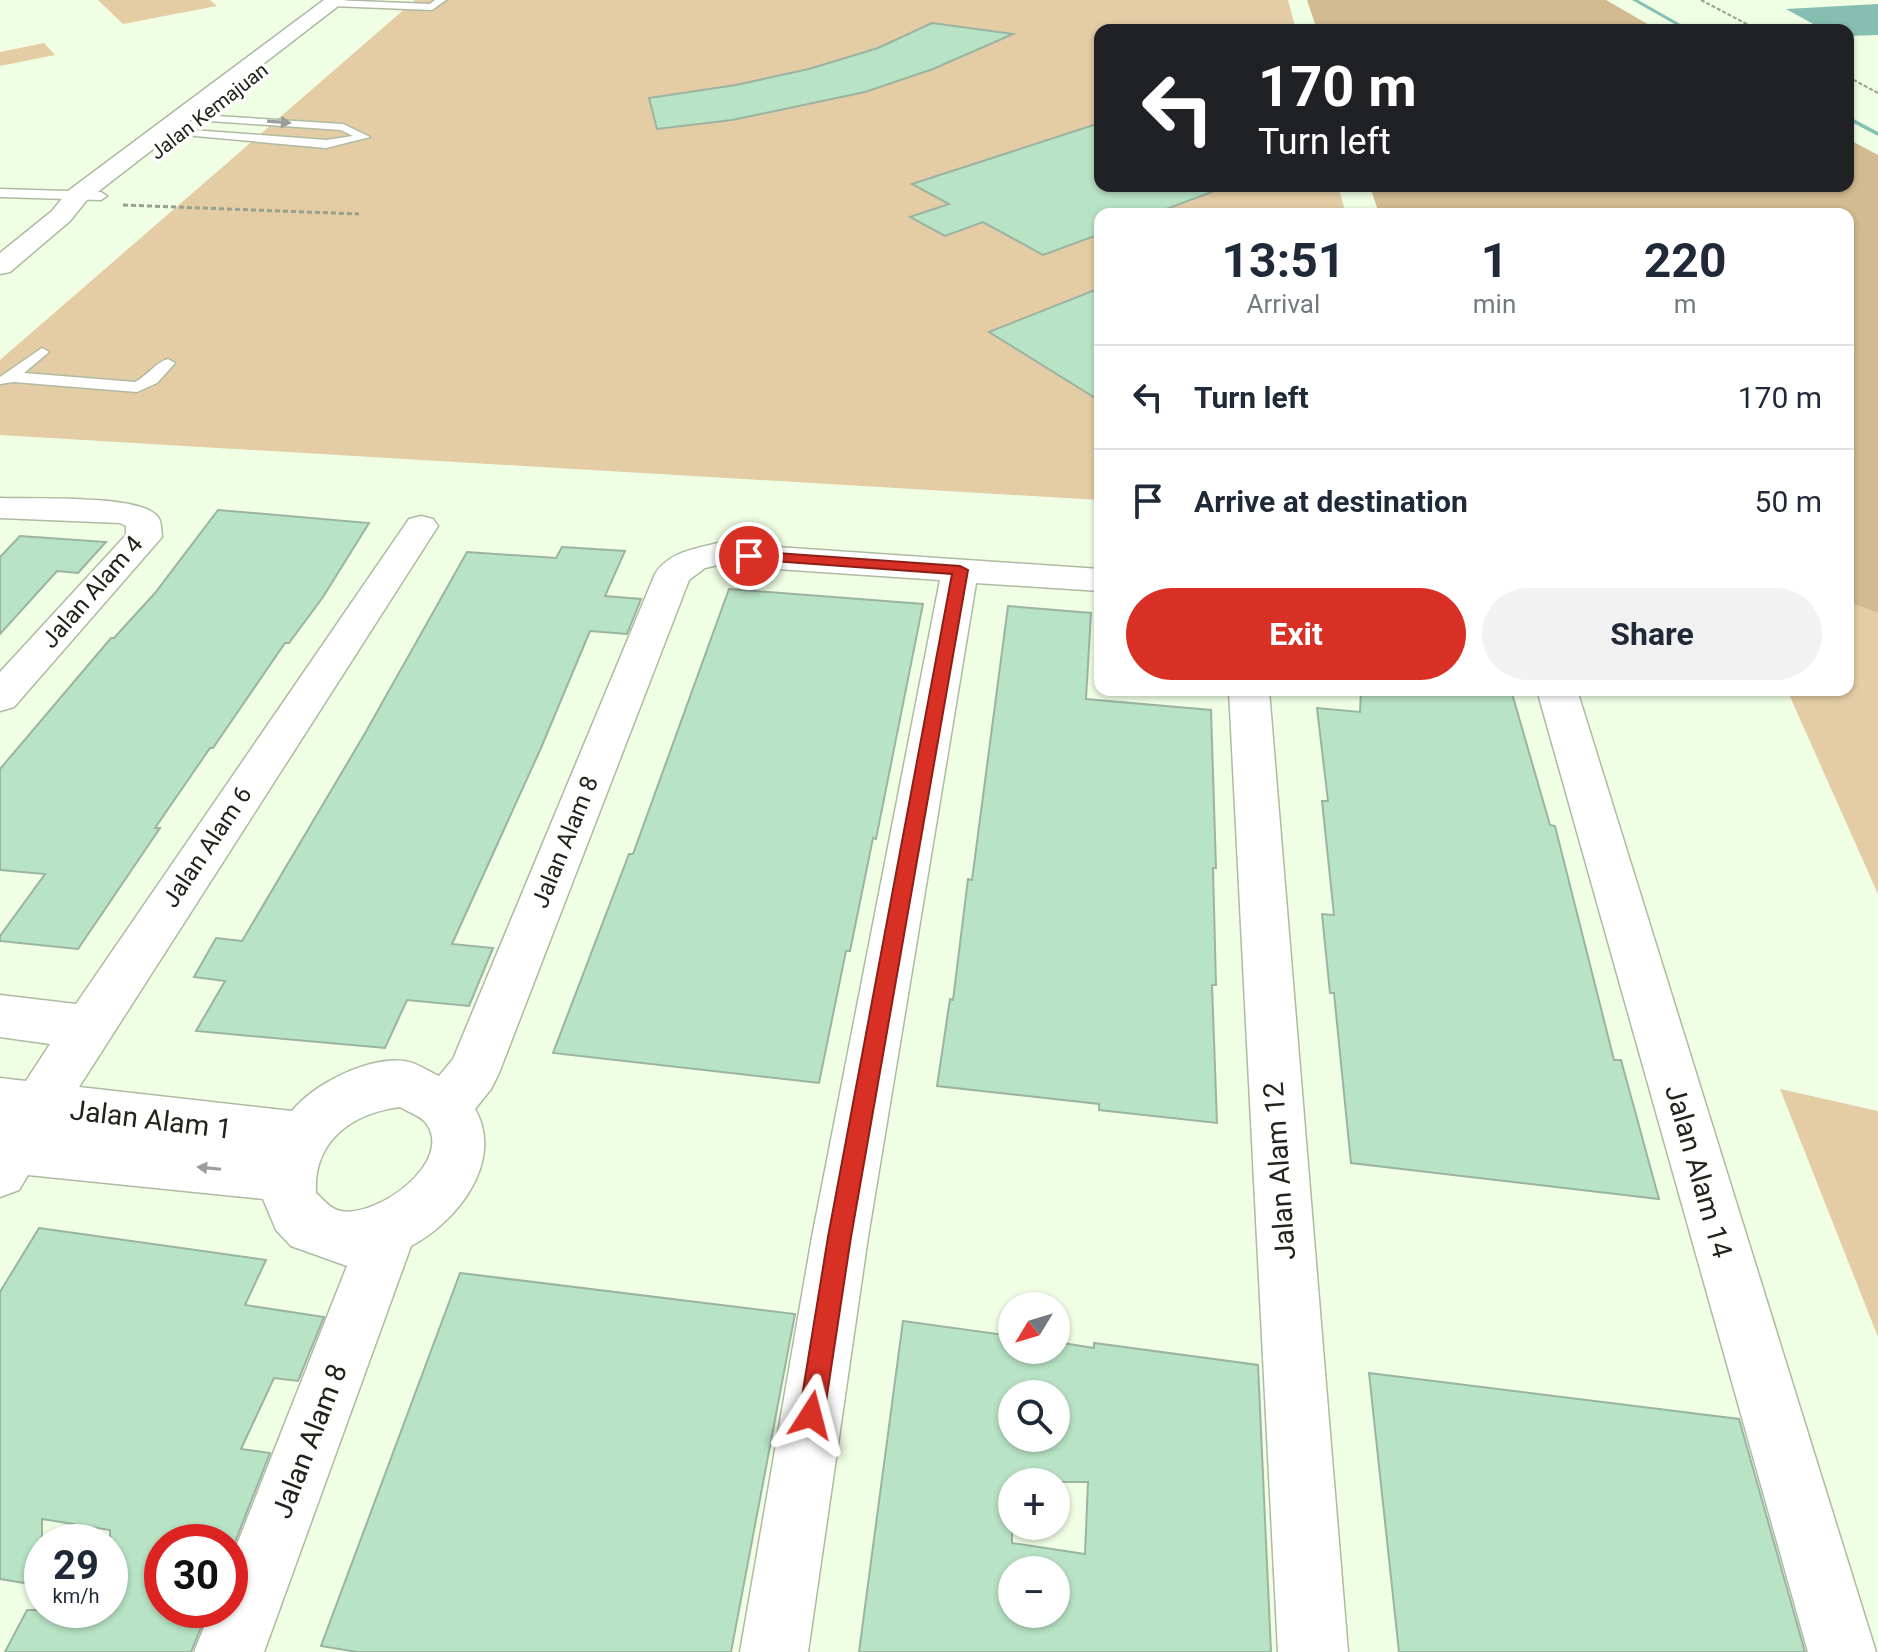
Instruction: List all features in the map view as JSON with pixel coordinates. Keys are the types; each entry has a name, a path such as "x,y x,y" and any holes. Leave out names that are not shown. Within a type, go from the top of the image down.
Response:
{"street":[{"name":"Jalan Kemajuan","path":"0,266 343,2"},
{"name":"Jalan Alam 4","path":"0,508 127,513 143,521 145,528 144,537 0,697"},
{"name":"Jalan Alam 6","path":"11,1135 88,1027 421,526"},
{"name":"Jalan Alam 8","path":"447,1104 473,1073 673,574 693,560 718,554 960,570"},
{"path":"774,1652 840,1237 960,570 1094,580"},
{"name":"Jalan Alam 12","path":"1249,696 1313,1652"},
{"name":"Jalan Alam 14","path":"1559,696 1842,1652"},
{"path":"0,1016 88,1027"},
{"path":"404,1084 428,1091 447,1104 457,1123 459,1146 453,1170 438,1194 416,1215 389,1230 363,1237 338,1237 315,1230 299,1217 289,1198 295,1156 322,1114 348,1097 377,1086 404,1084"},
{"name":"Jalan Alam 1","path":"11,1135 295,1156"},
{"name":"Jalan Alam 8","path":"229,1652 389,1230"}],"lane":[{"path":"343,2 432,7 441,0"},
{"path":"183,124 343,127 364,137 326,144 183,124"},
{"path":"0,193 82,203"},
{"path":"5,381 42,352"},
{"path":"5,381 137,387 152,380 168,363"}],"path":[{"path":"1701,0 1747,24"},
{"path":"1854,80 1878,93"},
{"path":"82,203 359,214"}],"shaded area":[{"path":"98,0 210,0 217,6 123,24"},
{"path":"415,0 1288,0 1294,24 1094,24 1094,192 1340,192 1344,208 1094,208 1094,500 0,435 0,360"},
{"path":"1307,0 1606,0 1648,24 1315,24"},
{"path":"44,43 55,55 0,66 0,52"},
{"path":"1854,142 1878,155 1878,613 1854,604 1854,208 1377,208 1372,192 1854,192"},
{"path":"1854,604 1878,613 1878,894 1790,696 1854,696"},
{"path":"1780,1089 1878,1111 1878,1337"}],"water":[{"path":"1878,4 1878,35 1854,36 1854,24 1813,24 1786,9"}],"building":[{"path":"932,23 1013,34 933,69 865,92 732,120 657,129 649,98 736,85 809,69 878,48"},
{"path":"1094,125 1094,192 1212,192 1169,208 1094,208 1094,236 1043,255 983,222 945,236 910,217 949,204 912,184"},
{"path":"1094,290 1094,397 989,332"},
{"path":"218,510 369,523 323,597 289,643 285,643 155,828 160,828 78,949 0,941 0,936 45,874 0,870 0,769 111,638 155,593"},
{"path":"20,536 106,542 78,573 57,571 0,634 0,557"},
{"path":"562,547 625,551 605,596 641,599 627,634 590,631 452,944 493,948 469,1006 407,1000 385,1048 196,1031 225,981 194,977 216,938 242,941 364,735 467,552 556,558"},
{"path":"729,589 923,604 876,839 873,838 850,951 846,951 819,1083 553,1053 629,854 633,854"},
{"path":"1008,606 1091,613 1086,699 1211,710 1216,868 1213,868 1216,985 1212,985 1217,1123 1099,1110 1099,1104 937,1086 950,999 953,1000 968,879 972,880"},
{"path":"1361,696 1513,696 1550,825 1555,826 1614,1060 1621,1060 1659,1199 1351,1163 1334,993 1330,993 1322,914 1334,915 1322,801 1328,801 1317,708 1360,712"},
{"path":"39,1228 266,1260 245,1305 324,1317 298,1381 274,1378 241,1449 270,1453 242,1524 144,1524 144,1628 201,1628 191,1652 5,1652 24,1616 24,1628 128,1628 128,1524 73,1524 42,1519 42,1524 24,1524 24,1583 0,1579 0,1292"},
{"path":"460,1273 795,1314 731,1652 357,1652 321,1646"},
{"path":"903,1321 998,1334 998,1364 1070,1364 1070,1344 1094,1348 1094,1343 1258,1365 1271,1652 859,1652"},
{"path":"1369,1373 1739,1419 1805,1652 1399,1652"}],"waterway":[{"path":"1634,0 1678,24"},
{"path":"1854,121 1878,134"}],"route":[{"path":"749,556 960,570 811,1415"}]}
